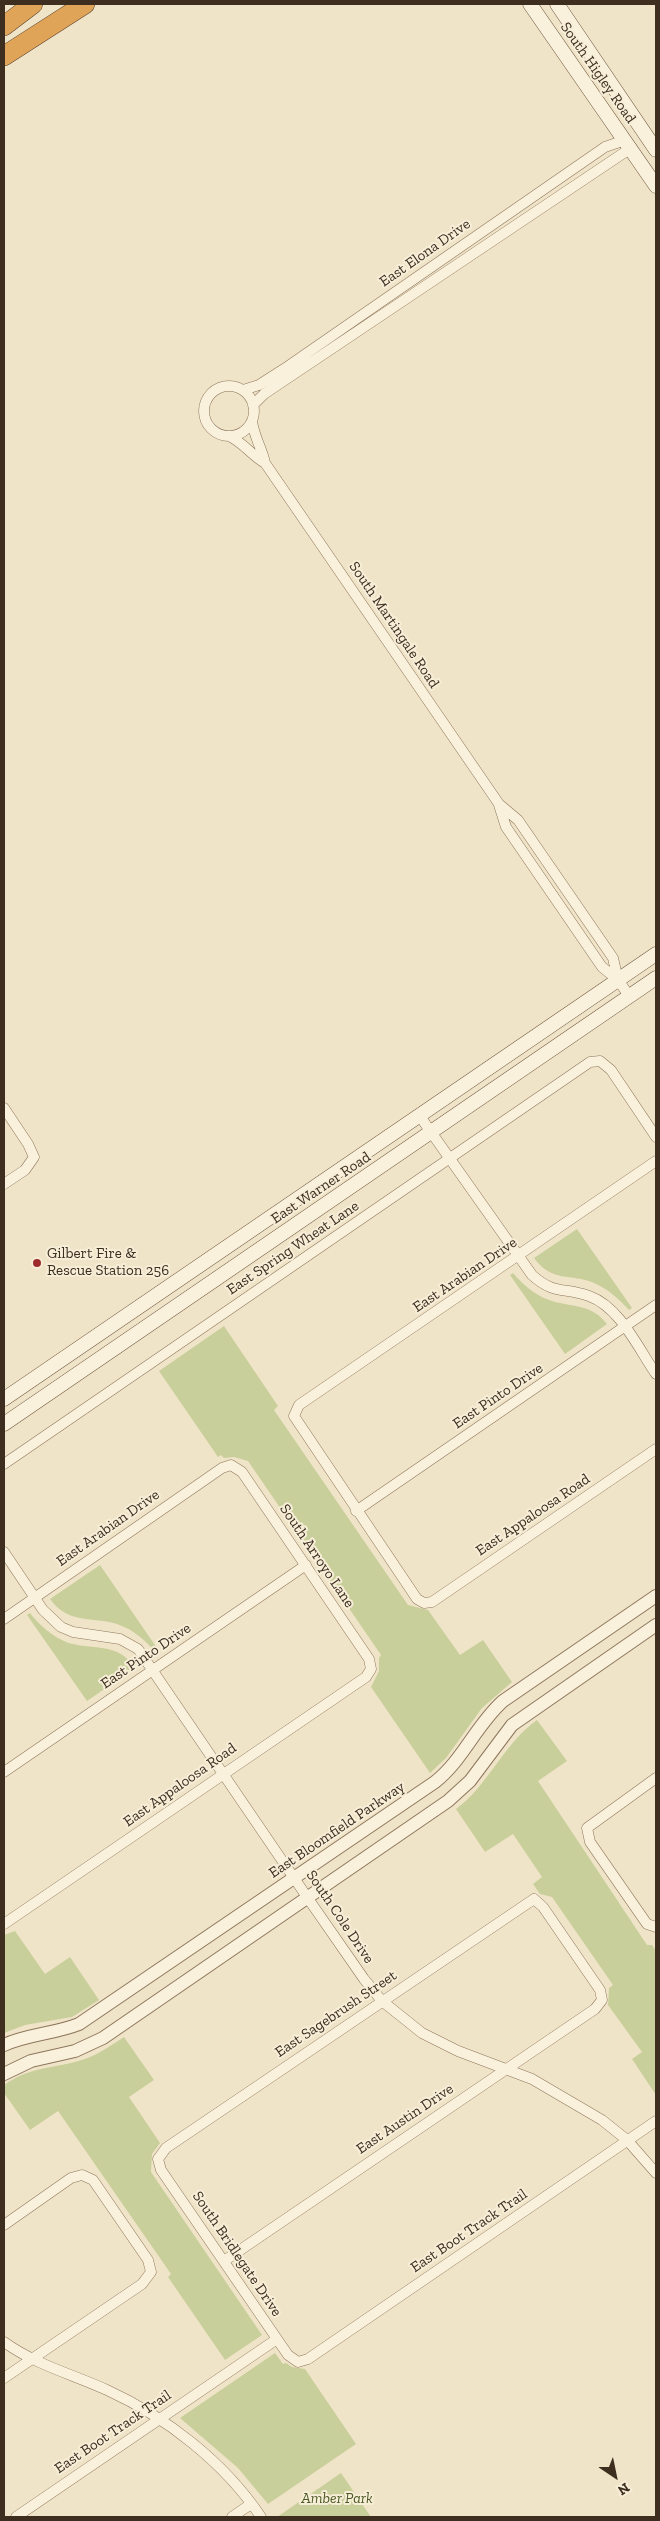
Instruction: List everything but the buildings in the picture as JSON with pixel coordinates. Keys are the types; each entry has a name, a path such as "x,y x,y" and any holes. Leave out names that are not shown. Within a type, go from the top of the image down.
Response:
{"highway":[{"path":"4,26 32,4"},
{"path":"4,56 84,4"}],"main road":[{"name":"South Higley Road","path":"530,4 656,186"},
{"name":"South Higley Road","path":"557,4 656,150"},
{"name":"East Warner Road","path":"4,1399 145,1300 656,954"},
{"name":"East Warner Road","path":"4,1424 656,978"},
{"path":"145,1300 158,1319"}],"street":[{"name":"East Elona Drive","path":"242,390 259,385 284,369 605,147 628,144"},
{"name":"East Elona Drive","path":"253,405 264,394 628,144"},
{"path":"226,386 242,390 253,405 252,422 242,432 229,436 213,430 208,424 204,408 212,393 218,388 226,386"},
{"name":"South Martingale Road","path":"252,422 254,435 263,452 265,462 499,804 518,820 613,958 618,980 630,997"},
{"name":"South Martingale Road","path":"229,436 241,441 255,457 265,462"},
{"name":"East Spring Wheat Lane","path":"4,1464 590,1062 600,1061 611,1070 656,1138"},
{"path":"4,1108 8,1122 28,1144 34,1157 25,1170 4,1184"},
{"path":"419,1115 532,1275 543,1285 556,1290 589,1296 606,1305 624,1327 656,1374"},
{"name":"East Arabian Drive","path":"356,1511 294,1416 299,1405 656,1161"},
{"name":"East Pinto Drive","path":"356,1511 656,1305"},
{"name":"East Appaloosa Road","path":"356,1511 417,1599 424,1603 432,1602 656,1449"},
{"name":"East Arabian Drive","path":"4,1619 222,1468 231,1465"},
{"name":"South Arroyo Lane","path":"231,1465 242,1472 306,1565 369,1659 371,1669"},
{"name":"South Cole Drive","path":"4,1552 48,1617 61,1627 73,1632 120,1639 138,1649 307,1897 382,2001 422,2033 458,2051 532,2079 602,2120 627,2140 656,2173"},
{"name":"East Pinto Drive","path":"4,1772 306,1565"},
{"name":"East Bloomfield Parkway","path":"4,2045 20,2038 65,2030 79,2024 295,1878 448,1772 492,1711 507,1698 656,1596"},
{"path":"4,2074 31,2061 75,2051 103,2038 448,1801 470,1781 504,1733 512,1725 656,1625"},
{"name":"East Appaloosa Road","path":"4,1924 366,1677 371,1669"},
{"path":"655,1927 647,1924 590,1842 587,1828 656,1778"},
{"name":"East Sagebrush Street","path":"158,2159 166,2148 534,1899"},
{"name":"East Austin Drive","path":"224,2261 594,2009 602,2000 600,1990 543,1907 534,1899"},
{"name":"East Boot Track Trail","path":"298,2362 308,2359 656,2121"},
{"name":"South Bridlegate Drive","path":"158,2159 161,2170 276,2339 288,2355 298,2362"},
{"path":"4,2225 71,2178 82,2175 93,2180 148,2260 151,2272 142,2284 4,2378"},
{"name":"East Boot Track Trail","path":"16,2517 276,2339"},
{"path":"4,2342 31,2359 107,2390 159,2419 200,2451 261,2517"},
{"path":"232,2517 251,2504"}],"green space":[{"path":"577,1229 632,1308 629,1310 604,1288 594,1283 548,1271 534,1258"},
{"path":"513,1273 526,1287 542,1297 589,1310 596,1313 607,1324 565,1354 510,1275"},
{"path":"224,1326 278,1406 274,1410 408,1605 428,1610 460,1655 483,1640 512,1682 482,1708 446,1758 430,1773 371,1687 379,1671 379,1658 381,1655 248,1461 234,1457 224,1458 221,1455 218,1457 159,1371"},
{"path":"100,1565 159,1651 156,1653 146,1642 129,1630 109,1622 69,1615 50,1599"},
{"path":"30,1613 46,1630 61,1640 75,1645 112,1650 121,1654 135,1668 87,1701 27,1615"},
{"path":"537,1720 567,1761 538,1781 647,1945 652,1945 656,1951 656,2095 632,2059 642,2052 608,2005 609,1988 613,1985 552,1897 540,1894 533,1884 542,1877 513,1834 485,1852 456,1809 478,1788 525,1730"},
{"path":"15,1931 45,1974 70,1957 99,2000 72,2017 25,2025 4,2033 4,1935"},
{"path":"124,2037 154,2080 129,2097 160,2143 152,2154 151,2172 262,2335 225,2360 168,2277 171,2274 58,2111 30,2130 4,2093 4,2085 26,2073 90,2057"},
{"path":"275,2353 283,2364 286,2363 292,2367 305,2369 356,2444 268,2504 238,2468 180,2418"},
{"name":"Amber Park","path":"341,2473 371,2517 277,2517"}],"place":[{"name":"Gilbert Fire & Rescue Station 256","path":"37,1263"}]}
